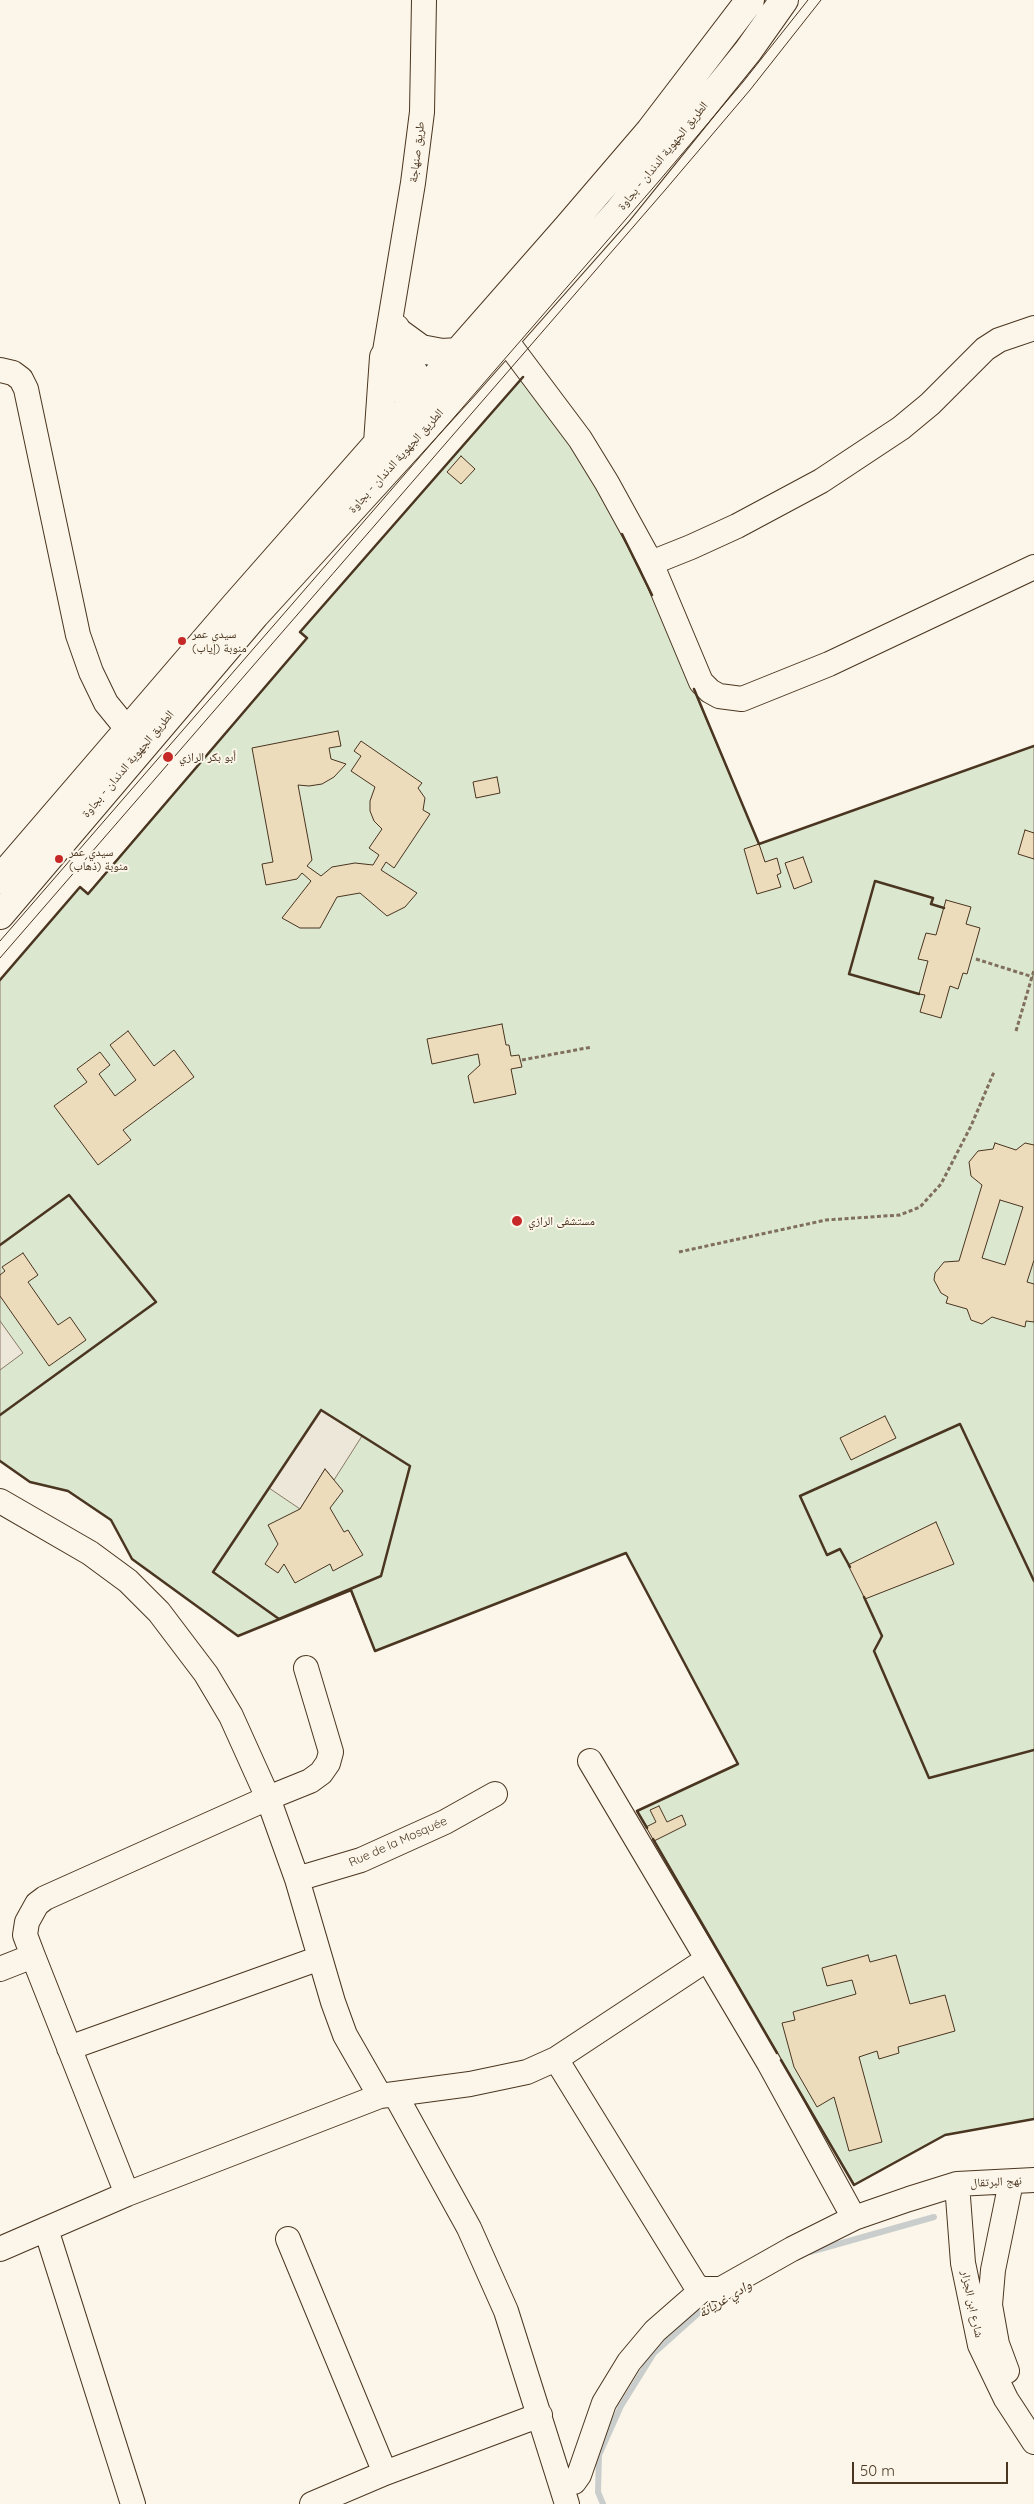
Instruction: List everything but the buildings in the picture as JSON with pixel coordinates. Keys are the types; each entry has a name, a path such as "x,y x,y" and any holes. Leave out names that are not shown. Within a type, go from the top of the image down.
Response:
{"main road":[{"name":"الطريق الجهوية الدندان - بجاوة","path":"6,877 255,615 428,406 458,352 568,228 650,131 750,0"},
{"name":"الطريق الجهوية الدندان - بجاوة","path":"0,915 6,877 128,730 378,443 428,406 505,340 675,143 748,50 784,0"},
{"path":"399,334 410,343 426,351 458,352"},
{"path":"378,443 384,357"}],"street":[{"name":"طريق صنهاجة","path":"384,357 413,183 422,112 424,0"},
{"name":"طريق صنهاجة","path":"392,303 399,334 428,406"},
{"path":"651,563 737,526 821,481 909,422 930,404 985,349 999,340 1034,328"},
{"path":"505,340 580,440 607,483 651,563 702,682 710,691 719,696 742,699 829,664 1034,567"},
{"path":"384,357 397,386 428,406"},
{"path":"0,370 13,373 21,380 26,389 48,489 67,591 78,635 91,672 106,702 128,730"},
{"path":"0,1501 90,1553 128,1581 158,1612 206,1674 226,1708 268,1798 297,1879 320,1958 346,2035 388,2096 469,2228 506,2311 564,2494"},
{"path":"127,2194 33,1956 26,1934 27,1922 37,1904 45,1898 310,1781 328,1763 332,1752 306,1668"},
{"path":"590,1761 706,1960 769,2062 854,2218"},
{"name":"Rue de la Mosquée","path":"297,1879 361,1860 446,1822 495,1794"},
{"path":"0,1969 33,1956"},
{"path":"69,2048 320,1958"},
{"path":"0,2249 127,2194 388,2096 527,2072 556,2059 706,1960"},
{"path":"556,2059 696,2286 703,2289 655,2331 629,2362 604,2403 579,2475 564,2494"},
{"name":"نهج البرتقال","path":"703,2289 721,2289 792,2249 854,2218 958,2184 1023,2181"},
{"name":"شارع ابن الجزار","path":"1023,2181 993,2270 990,2305 997,2344 1034,2441"},
{"name":"شارع ابن الجزار","path":"958,2184 963,2263 980,2344 1006,2399 1034,2441"},
{"path":"46,2229 132,2504"},
{"path":"288,2240 385,2473"},
{"path":"312,2504 385,2473 540,2415"}],"path":[{"path":"976,959 1033,976"},
{"path":"1016,1031 1034,970"},
{"path":"522,1060 592,1047"},
{"path":"679,1252 826,1220 900,1215 920,1207 941,1184 971,1126 994,1072"}],"green space":[{"name":"مستشفى الرازي","path":"526,374 596,482 667,627 759,844 1034,746 1034,2119 945,2135 854,2185 637,1811 738,1764 626,1553 375,1651 350,1590 238,1636 132,1559 111,1520 68,1491 30,1482 0,1461 0,980 80,887 88,893 307,638 300,632"}],"shaded area":[{"path":"0,1321 23,1353 0,1370"},
{"path":"321,1410 362,1436 334,1480 325,1469 300,1509 269,1488"}],"waterway":[{"name":"وادي غريانة","path":"810,2252 934,2217"},
{"name":"وادي غريانة","path":"603,2504 598,2492 599,2455 621,2406 654,2353 702,2310 726,2297"}],"tram line":[{"path":"0,941 659,181 743,82 808,0"},
{"path":"0,958 666,189 750,90 821,0"}],"wall":[{"path":"0,980 80,887 88,894 307,638 300,632 523,377"},
{"path":"622,534 652,595"},
{"path":"694,689 759,844 1034,746"},
{"path":"919,994 849,974 875,881 933,898 931,904 944,908"},
{"path":"0,1245 69,1195 156,1302 0,1415"},
{"path":"321,1410 410,1466 381,1576 279,1619 213,1572 321,1410"},
{"path":"850,1567 840,1549 827,1555 800,1496 960,1424 1034,1581"},
{"path":"0,1461 30,1482 68,1491 111,1520 132,1559 238,1636 351,1590 375,1651 626,1553 738,1764 637,1811 647,1828"},
{"path":"864,1597 882,1636 874,1651 929,1778 1034,1750"},
{"path":"653,1839 777,2053"},
{"path":"781,2060 854,2185 945,2135 1034,2119"}],"place":[{"name":"سيدي عمر منوبة (إياب)","path":"182,641"},
{"name":"أبو بكر الرازي","path":"168,757"},
{"name":"سيدي عمر منوبة (ذهاب)","path":"59,859"},
{"name":"مستشفى الرازي","path":"517,1221"}]}
